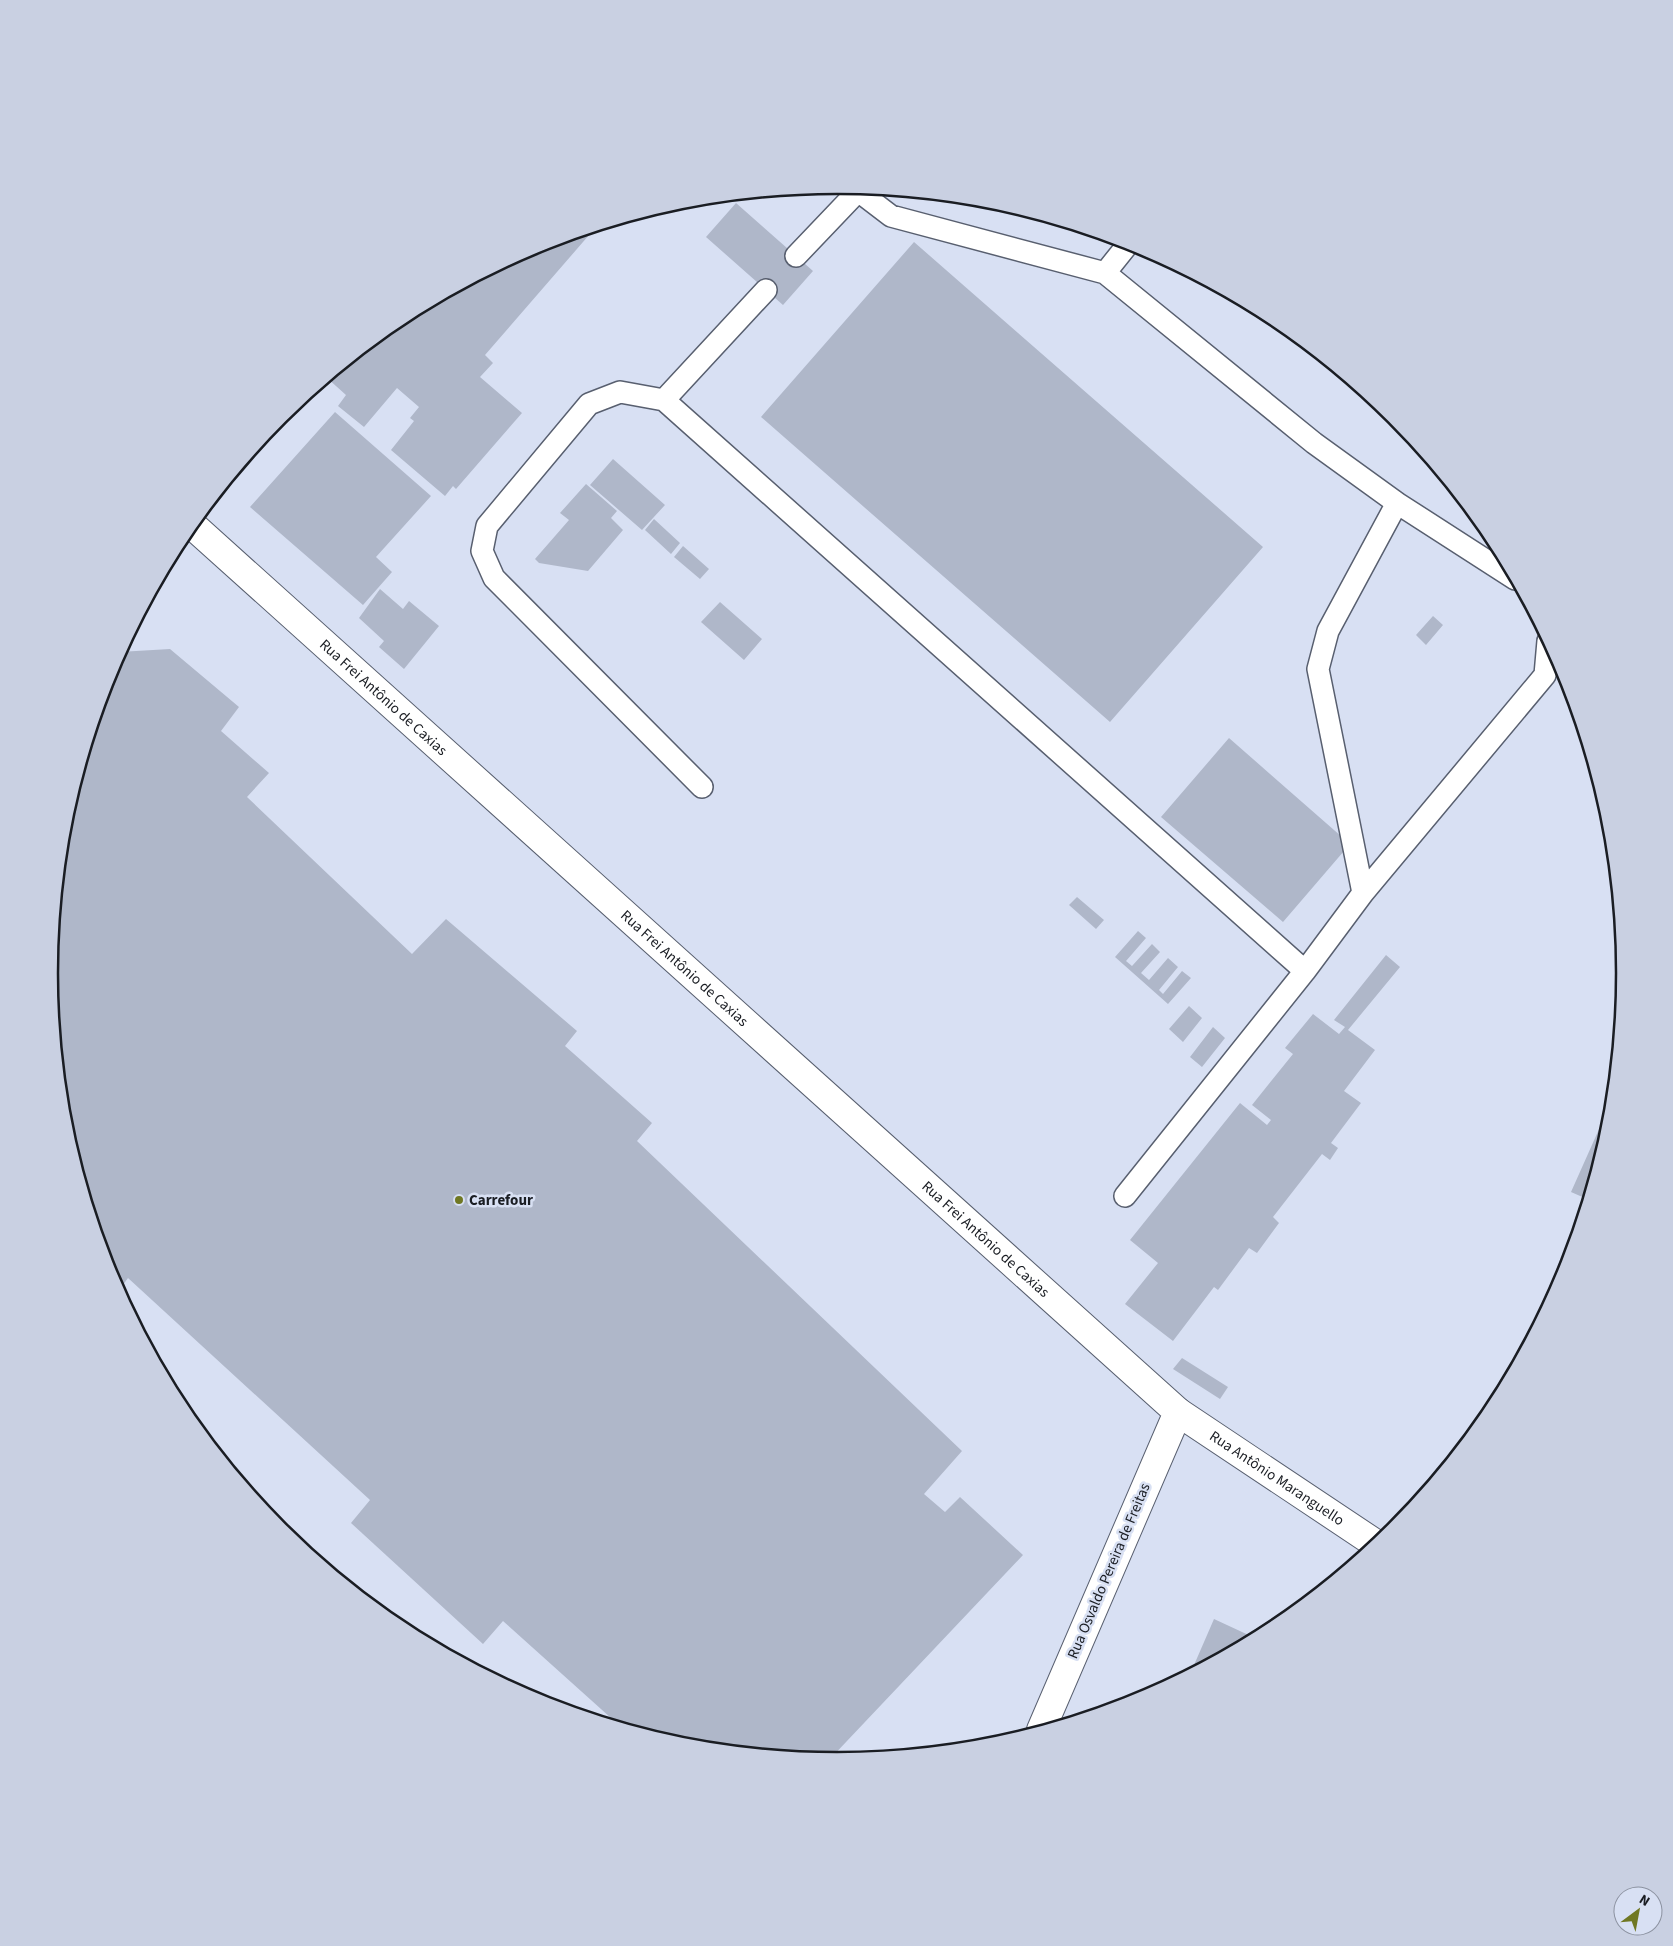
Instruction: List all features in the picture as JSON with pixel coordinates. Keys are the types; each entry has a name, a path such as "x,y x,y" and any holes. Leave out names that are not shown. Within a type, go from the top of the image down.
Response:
{"street":[{"name":"Rua Frei Antônio de Caxias","path":"197,529 1178,1412"},
{"name":"Rua Antônio Maranguello","path":"1178,1412 1370,1540"},
{"name":"Rua Osvaldo Pereira de Freitas","path":"1044,1723 1178,1412"}],"lane":[{"path":"796,256 850,195"},
{"path":"863,195 891,216 1105,273 1314,444 1397,503 1504,572"},
{"path":"1105,273 1124,249"},
{"path":"664,400 766,290"},
{"path":"702,787 494,578 482,551 487,526 589,404 620,392 664,400 1305,971"},
{"path":"1363,893 1318,669 1328,631 1397,503"},
{"path":"1125,1196 1305,971 1363,893 1545,675 1547,654"}],"building":[{"path":"736,203 813,271 783,305 706,237"},
{"path":"590,234 485,355 493,363 480,377 522,413 456,489 453,486 445,496 391,450 414,421 410,418 419,407 397,388 364,427 338,406 346,395 330,381 362,355 404,325 447,298 492,274 538,253"},
{"path":"914,242 1263,547 1110,722 761,417"},
{"path":"335,412 431,496 376,557 392,572 363,605 250,507"},
{"path":"613,459 665,505 642,530 590,485"},
{"path":"586,484 617,511 611,518 623,530 588,571 539,563 535,559 569,520 560,513"},
{"path":"654,519 680,543 671,554 645,530"},
{"path":"683,546 709,569 700,579 674,557"},
{"path":"380,589 403,609 409,601 439,626 404,669 379,647 384,641 359,618"},
{"path":"720,602 762,639 744,660 701,622"},
{"path":"1433,616 1443,625 1426,645 1416,635"},
{"name":"Carrefour","path":"170,649 239,707 221,731 269,773 247,797 412,954 446,919 577,1031 565,1046 652,1123 637,1141 962,1451 924,1494 945,1512 960,1497 1023,1555 837,1752 735,1745 685,1737 611,1718 503,1621 483,1644 351,1523 370,1500 128,1278 123,1285 99,1223 84,1175 72,1125 64,1075 59,1024 58,973 59,922 64,871 72,821 84,771 99,723 128,652"},
{"path":"1229,738 1350,844 1283,922 1161,817"},
{"path":"1077,897 1104,920 1096,929 1069,905"},
{"path":"1138,931 1146,938 1126,961 1132,966 1152,944 1160,952 1141,973 1149,980 1168,958 1178,967 1159,990 1163,994 1182,971 1191,978 1168,1004 1115,957"},
{"path":"1386,955 1400,967 1348,1030 1375,1050 1344,1091 1361,1103 1331,1143 1338,1148 1330,1160 1322,1154 1273,1217 1279,1223 1257,1253 1249,1248 1218,1290 1214,1287 1173,1341 1125,1304 1158,1263 1130,1240 1240,1103 1267,1125 1271,1120 1252,1105 1293,1054 1285,1048 1313,1014 1339,1034 1345,1027 1334,1020"},
{"path":"1189,1006 1202,1018 1183,1042 1169,1029"},
{"path":"1213,1027 1225,1038 1202,1067 1190,1057"},
{"path":"1601,1125 1582,1197 1571,1192"},
{"path":"1182,1358 1228,1387 1220,1399 1173,1369"},
{"path":"1214,1619 1247,1635 1226,1648 1194,1665"}],"place":[{"name":"Carrefour","path":"459,1200"}]}
